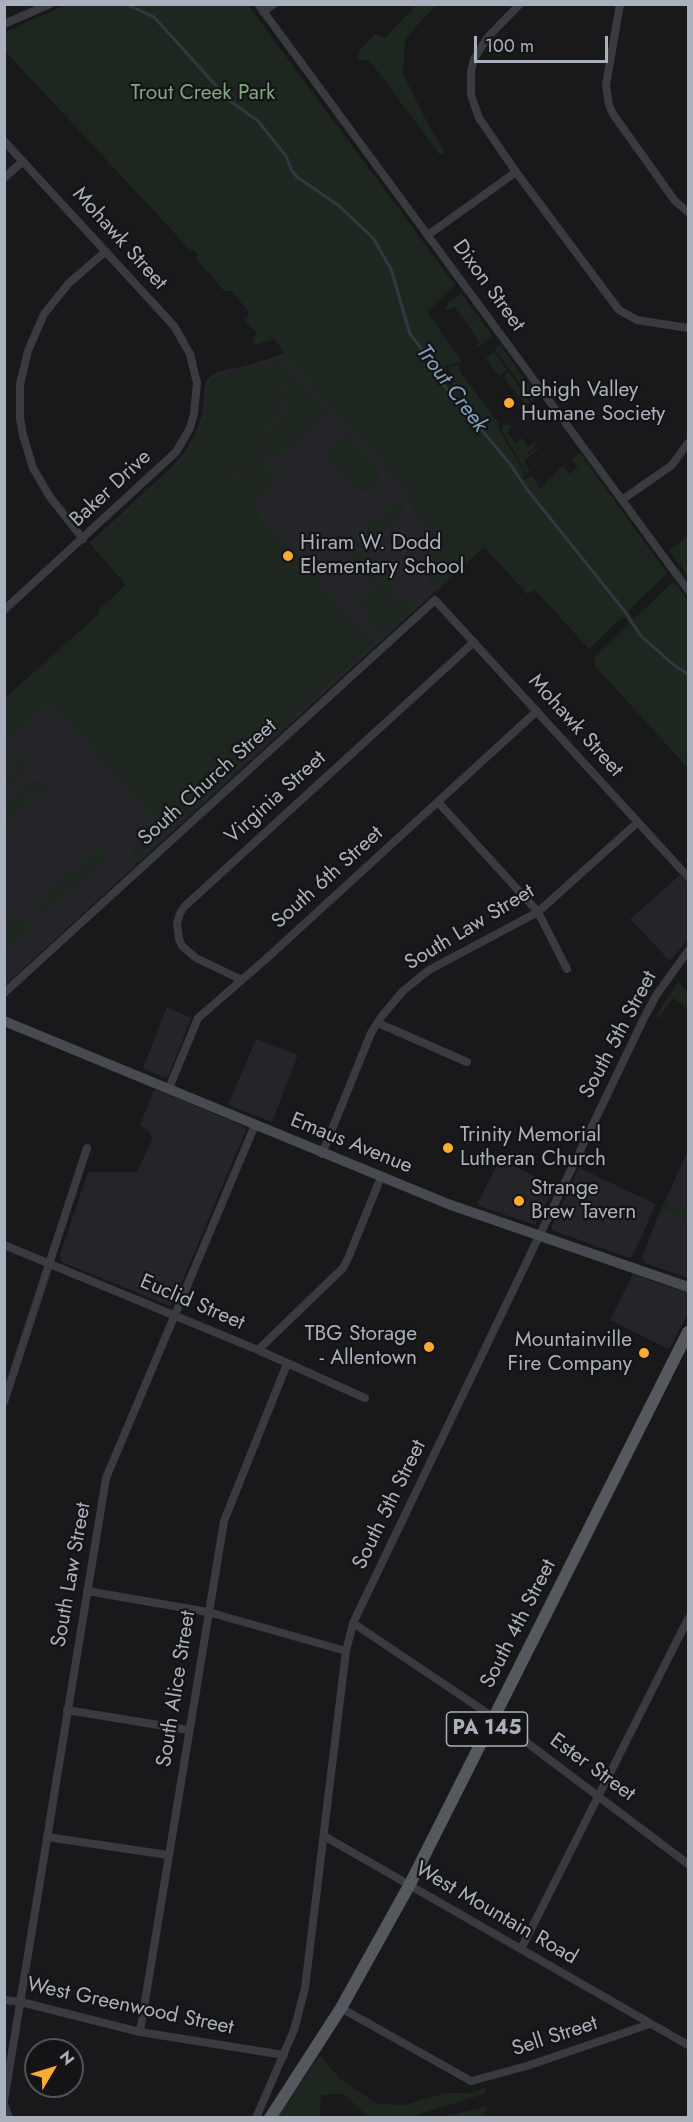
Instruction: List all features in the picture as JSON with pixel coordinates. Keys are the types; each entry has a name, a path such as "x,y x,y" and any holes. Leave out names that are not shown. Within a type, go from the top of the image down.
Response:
{"main road":[{"name":"Emaus Avenue","path":"4,1021 448,1204 688,1287"},
{"name":"South 4th Street","path":"270,2118 341,2008 410,1884 688,1332"}],"street":[{"path":"4,24 50,4"},
{"name":"Dixon Street","path":"258,4 688,590"},
{"path":"263,12 273,4"},
{"path":"520,4 487,38 480,48 471,71 472,101 479,118 516,172 619,310 637,320 688,328"},
{"path":"620,4 606,86 609,105 613,114 675,201 688,212"},
{"name":"Mohawk Street","path":"4,141 174,326 187,346 195,369"},
{"path":"4,178 23,161"},
{"path":"428,235 516,172"},
{"path":"83,539 50,497 33,468 23,435 20,384 28,351 44,314 69,283 106,251"},
{"name":"Baker Drive","path":"4,610 176,452 195,414 197,397 195,369"},
{"path":"622,500 672,465 688,443"},
{"name":"Mohawk Street","path":"435,600 688,877"},
{"name":"South Church Street","path":"4,993 435,600"},
{"name":"Virginia Street","path":"242,980 196,958 183,946 179,939 177,924 180,913 474,642"},
{"name":"South 6th Street","path":"169,1088 198,1018 537,711"},
{"path":"438,802 538,912 567,969"},
{"name":"South Law Street","path":"322,1154 371,1033 403,991 429,970 538,912 638,822"},
{"name":"South 5th Street","path":"256,2118 294,2030 305,1988 346,1651 353,1623 645,1016 657,994 688,951"},
{"path":"378,1023 467,1062"},
{"name":"South Law Street","path":"4,2103 106,1478 255,1125"},
{"path":"4,1402 87,1148"},
{"path":"258,1350 343,1268 381,1177"},
{"name":"Euclid Street","path":"4,1245 258,1350 365,1398"},
{"name":"South Alice Street","path":"140,2032 225,1515 287,1364"},
{"path":"87,1591 208,1612 346,1651"},
{"path":"521,1949 688,1619"},
{"name":"Ester Street","path":"353,1623 494,1718 688,1864"},
{"path":"67,1710 189,1730"},
{"name":"West Mountain Road","path":"324,1836 688,2045"},
{"path":"47,1837 168,1856"},
{"name":"West Greenwood Street","path":"4,2000 21,2002 140,2032 284,2055"},
{"name":"Sell Street","path":"341,2008 471,2081 527,2066 650,2024"},
{"path":"4,2103 9,2118"}],"shaded area":[{"name":"Hiram W. Dodd Elementary School","path":"296,349 484,547 5,985 4,699 99,614 99,610 126,585 90,543 176,463 186,450 202,416 205,385 208,378 217,372 253,364"},
{"path":"680,875 688,885 688,939 669,960 630,919"},
{"path":"167,1007 191,1018 168,1077 165,1078 143,1068"},
{"path":"256,1039 298,1055 272,1122 228,1105"},
{"path":"155,1089 243,1126 246,1130 170,1306 62,1262 60,1255 88,1172 137,1172 152,1139 150,1132 140,1125"},
{"path":"688,1151 688,1278 645,1263 642,1257"},
{"path":"500,1159 555,1186 535,1225 479,1206 478,1202"},
{"path":"579,1168 656,1204 632,1257 552,1230"},
{"path":"633,1274 688,1293 688,1313 668,1349 610,1320"}],"green space":[{"name":"Trout Creek Park","path":"66,5 248,5 455,285 427,312 462,361 445,366 450,381 448,384 450,386 455,381 448,367 458,365 462,375 498,423 501,433 526,475 522,477 525,480 532,475 540,489 562,466 570,474 578,467 571,460 580,453 667,573 628,611 634,619 674,581 688,601 688,768 595,666 594,658 628,625 627,619 622,617 589,649 536,591 533,590 527,594 484,547 439,589 435,589 428,582 424,568 425,553 437,539 411,511 406,490 283,354 275,339 254,345 256,332 244,320 249,316 248,311 236,296 231,291 224,291 196,258 198,255 194,250 190,252 5,51 5,32"},
{"path":"416,5 436,5 405,39 403,74 445,152 440,155 373,65 368,60 356,60 361,49 375,34 385,38"},
{"path":"462,294 493,336 480,346 476,345 480,342 454,306 447,310 445,308 450,301"},
{"path":"500,345 536,395 531,402 494,348"},
{"path":"494,352 507,370 499,376 486,358"},
{"name":"Hiram W. Dodd Elementary School","path":"279,360 316,398 327,411 326,415 273,463 283,475 281,477 267,460 266,433 288,409 291,396 285,385 274,379 274,382 285,391 287,402 264,431 262,455 237,475 230,469 227,472 233,478 240,477 262,457 279,479 252,503 263,525 292,549 364,634 377,640 131,863 131,850 152,830 149,825 155,819 50,703 13,735 11,733 5,738 5,699 99,614 99,610 126,585 91,544 178,466 189,451 204,418 211,379 215,376"},
{"path":"509,372 527,397 529,402 526,405 503,377"},
{"path":"506,424 513,426 507,432 515,443 522,438 528,447 534,442 537,444 521,459 539,446 524,461 530,472 527,474 502,431 502,427"},
{"path":"347,432 382,472 378,475 382,479 366,492 361,490 358,493 323,454"},
{"path":"399,498 404,505 404,513 372,541 366,540 359,533"},
{"path":"688,536 688,576 669,550"},
{"path":"353,538 357,539 374,557 379,572 376,586 355,603 351,596 355,600 373,583 342,549"},
{"path":"379,564 391,582 389,597 411,603 413,607 383,635 356,605 379,586 381,575"},
{"path":"14,749 28,766 5,789 5,779 19,766 9,754"},
{"path":"246,762 133,867 131,866"},
{"path":"38,779 53,792 46,798 41,793 37,793 31,798 24,790 32,781"},
{"path":"22,791 32,802 25,808 23,807 5,824 7,805"},
{"path":"97,848 103,853 101,863 48,912 39,910 37,907 48,897 46,894"},
{"path":"5,921 28,921 32,926 5,951"},
{"path":"678,982 688,993 688,1009 673,998 659,1018 656,1016"},
{"path":"665,1202 688,1212 688,1220 664,1210 664,1219 657,1218"},
{"path":"320,2055 340,2079 377,2104 405,2105 445,2093 468,2093 487,2088 484,2094 410,2117 368,2117 344,2094 321,2095 320,2114 323,2117 277,2118"},
{"path":"487,2106 483,2117 445,2117"}],"waterway":[{"name":"Trout Creek","path":"126,4 154,17 230,101 258,121 286,156 297,177 338,205 373,238 391,269 410,334 434,365 442,383 511,465 526,488 623,609 641,636 675,666 688,674"}],"place":[{"name":"Lehigh Valley Humane Society","path":"509,403"},
{"name":"Hiram W. Dodd Elementary School","path":"288,556"},
{"name":"Trinity Memorial Lutheran Church","path":"448,1148"},
{"name":"Strange Brew Tavern","path":"519,1201"},
{"name":"TBG Storage - Allentown","path":"429,1347"},
{"name":"Mountainville Fire Company","path":"644,1353"}]}
